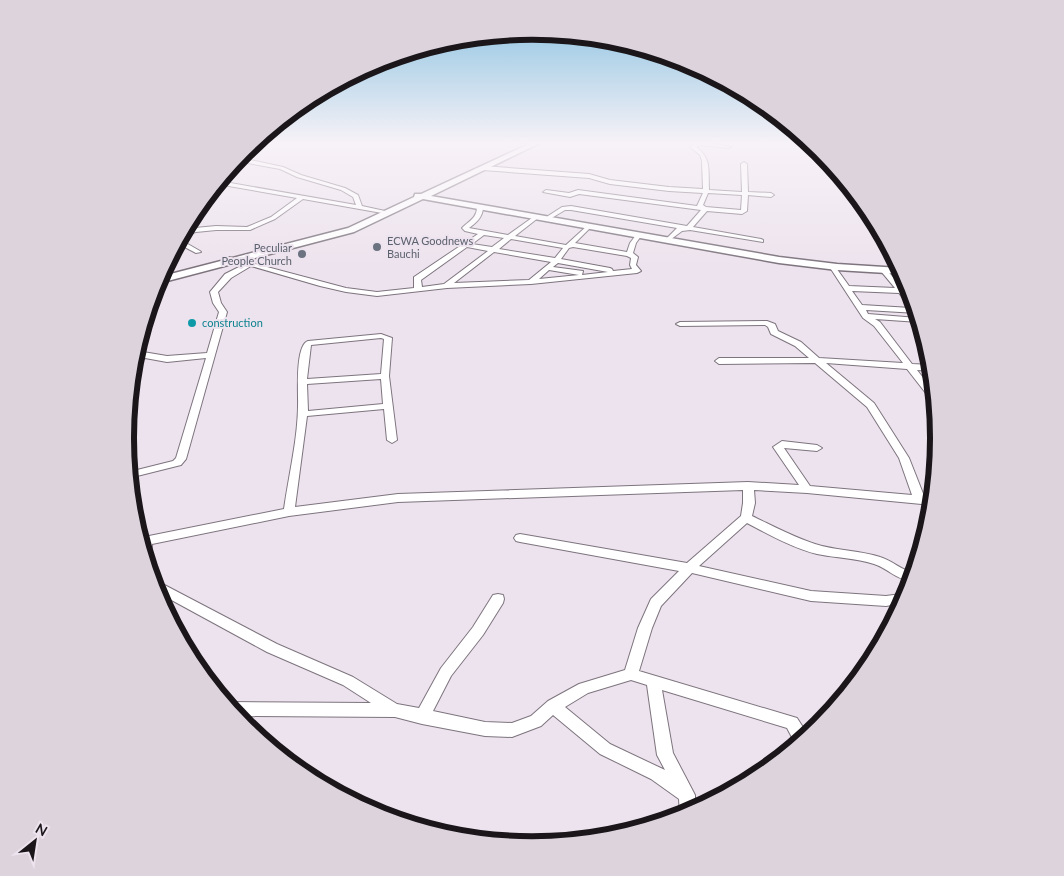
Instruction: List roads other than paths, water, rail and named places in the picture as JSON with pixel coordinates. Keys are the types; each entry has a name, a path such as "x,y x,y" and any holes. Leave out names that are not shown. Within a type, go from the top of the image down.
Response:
{"street":[{"path":"226,184 382,211"},
{"path":"326,184 343,189 356,196 359,206"},
{"path":"167,279 339,230 382,211 427,196 450,184"},
{"path":"170,274 351,230 451,184"},
{"path":"624,184 706,192 771,195"},
{"path":"705,209 700,206 706,192 706,184"},
{"path":"546,192 570,195 579,189 647,202 742,212 744,211 746,184"},
{"path":"642,207 656,188"},
{"path":"427,196 588,227 779,260 893,270"},
{"path":"427,196 798,260 892,269"},
{"path":"192,231 216,228 248,229 273,218 301,198"},
{"path":"234,259 320,284 359,292 387,293 447,286 531,282 637,271 633,265 635,257 629,254 482,233 465,228 478,216 480,207"},
{"path":"550,217 564,208 762,241"},
{"path":"670,238 680,229 688,229 705,209"},
{"path":"631,218 636,213"},
{"path":"447,286 536,217"},
{"path":"531,282 556,261 567,246 588,227"},
{"path":"417,289 419,285 417,279 482,233"},
{"path":"629,254 638,236"},
{"path":"184,245 198,252"},
{"path":"466,245 625,272"},
{"path":"136,473 176,463 181,459 223,312 217,303 214,292 228,276 250,264"},
{"path":"832,266 866,316 877,324 927,389"},
{"path":"546,268 596,275"},
{"path":"884,270 901,291"},
{"path":"847,288 901,291"},
{"path":"861,308 909,310"},
{"path":"866,316 912,319"},
{"path":"680,324 768,324 772,326 774,332 798,344 871,406 904,458 919,499"},
{"path":"288,512 303,414 302,382 305,347 308,343 381,336 388,338 385,376 392,440"},
{"path":"143,355 167,359 210,355"},
{"path":"720,361 818,360 923,367"},
{"path":"302,382 385,376"},
{"path":"303,414 388,406"},
{"path":"806,489 778,447 782,444 817,448"},
{"path":"148,540 288,512 403,497 748,486 806,489 925,500"},
{"path":"631,674 645,628 656,603 689,568 746,518 749,503 748,486"},
{"path":"746,518 790,540 798,541 815,549 887,564 900,576 905,577"},
{"path":"520,538 689,568 811,596 886,601 896,599"},
{"path":"164,590 272,648 348,681 395,710"},
{"path":"422,717 446,672 478,631 498,599"},
{"path":"241,708 395,710 485,729 512,730 536,721 553,706 584,688 631,674 792,723 798,733"},
{"path":"653,680 664,755 687,795 687,805"},
{"path":"553,706 605,749 657,774 687,795"}],"place":[{"name":"ECWA Goodnews Bauchi","path":"377,247"},
{"name":"Peculiar People Church","path":"302,254"},
{"name":"construction","path":"192,323"}]}
